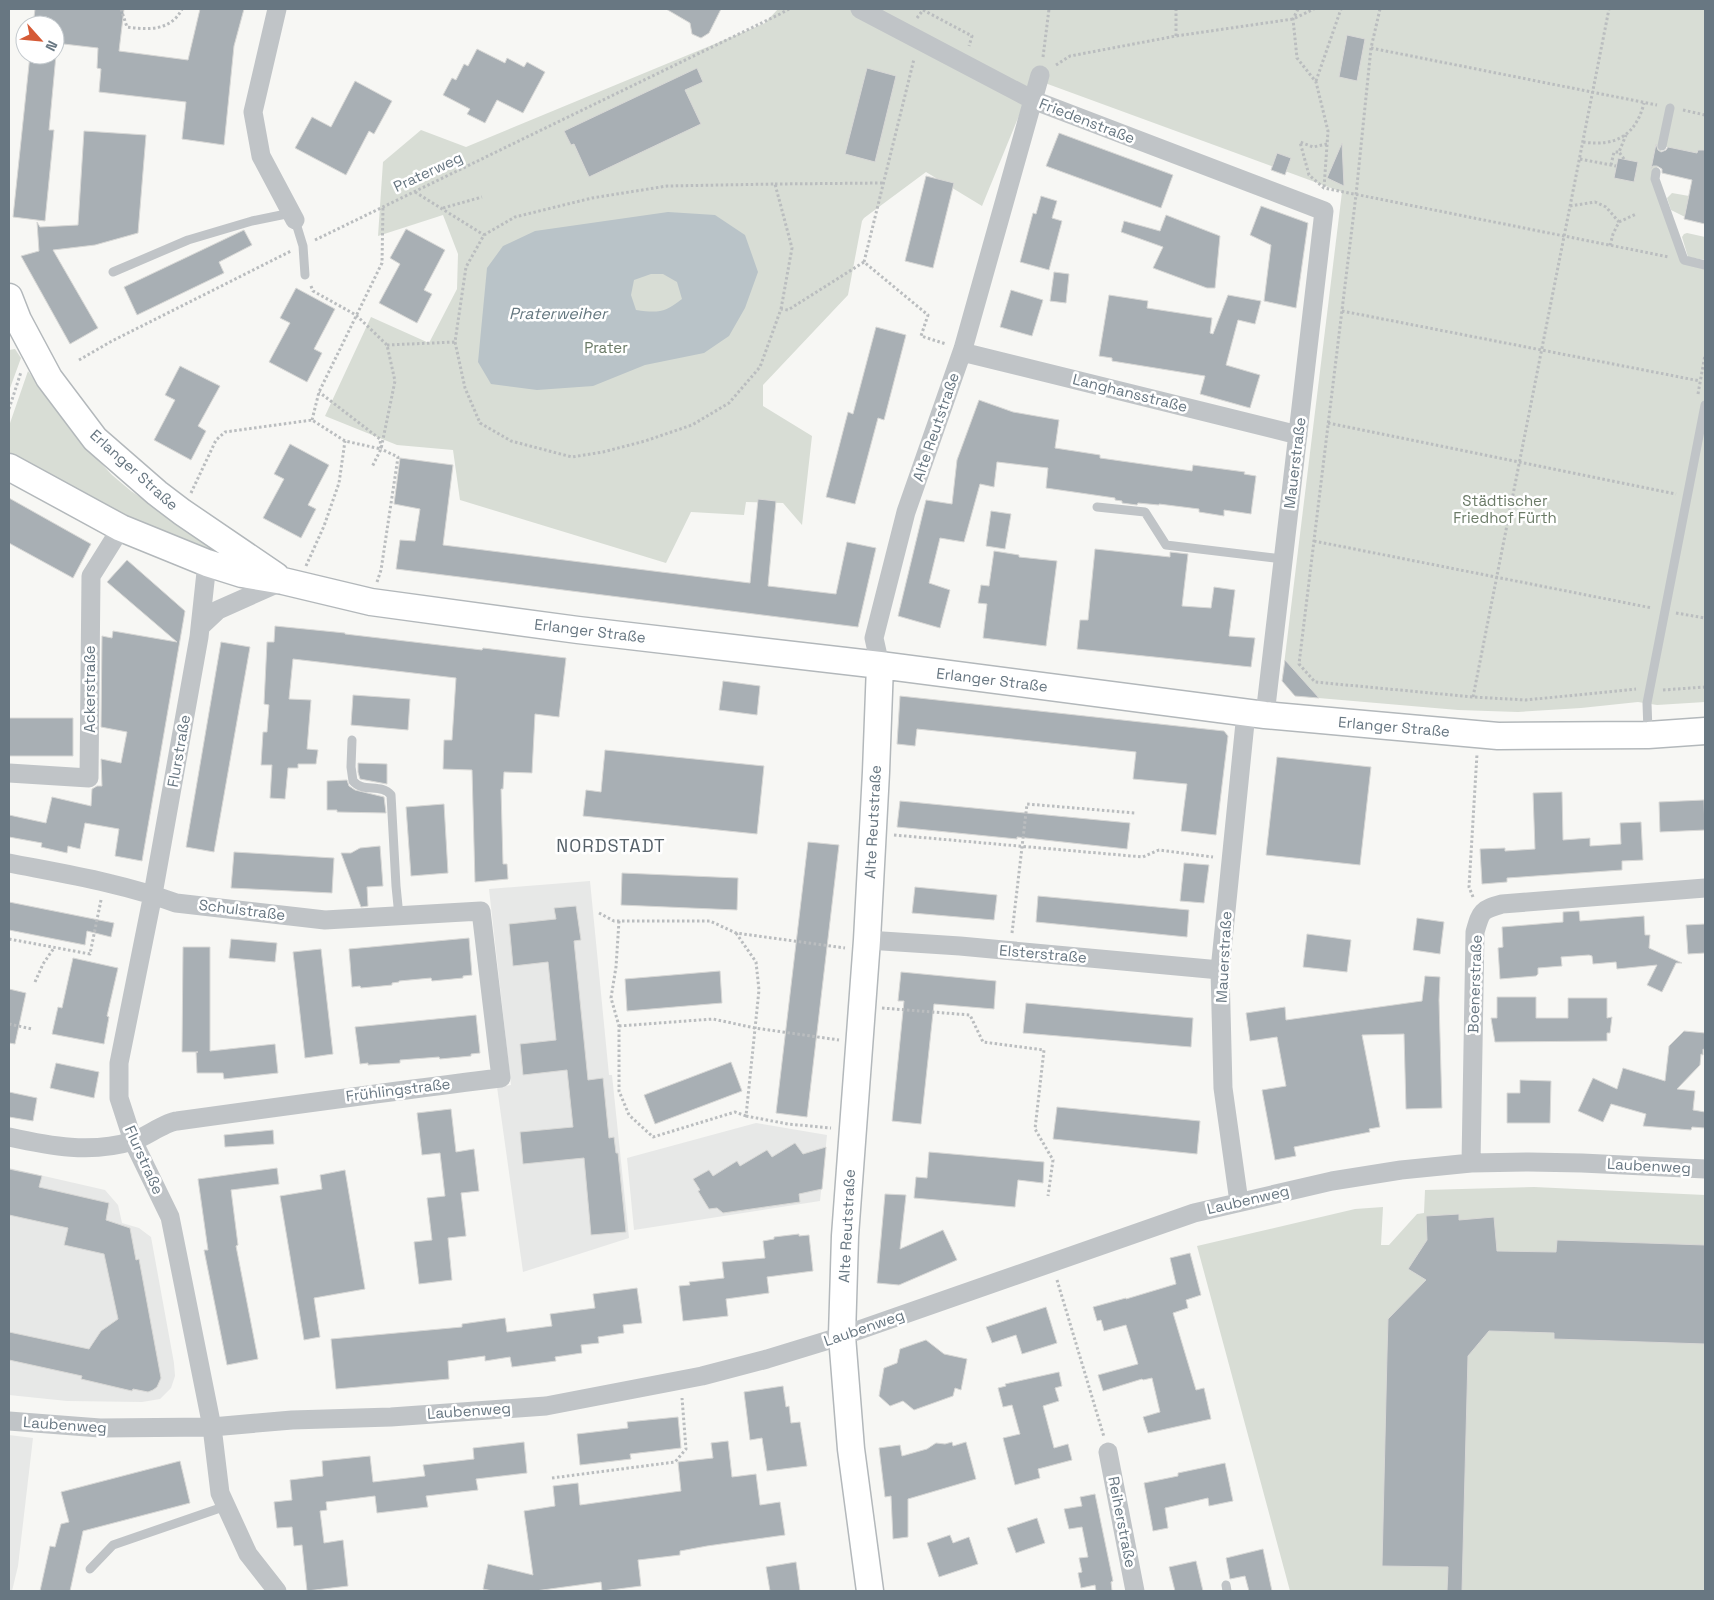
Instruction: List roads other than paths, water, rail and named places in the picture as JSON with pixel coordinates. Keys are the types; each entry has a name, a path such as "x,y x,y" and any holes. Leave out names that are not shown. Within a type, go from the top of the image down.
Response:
{"main road":[{"name":"Erlanger Straße","path":"9,297 18,320 49,378 95,439 157,493 182,512 290,583"},
{"name":"Erlanger Straße","path":"9,466 122,528 207,563 242,574 371,602 578,630 880,665 1255,714 1478,735 1648,735 1705,731"},
{"name":"Alte Reutstraße","path":"870,1591 851,1449 842,1336 845,1236 873,833 880,665"}],"street":[{"path":"277,9 253,112 261,156 293,217"},
{"name":"Friedenstraße","path":"860,9 1033,100 1324,211"},
{"name":"Alte Reutstraße","path":"880,665 874,638 906,512 962,350 1040,75"},
{"name":"Mauerstraße","path":"1239,1202 1223,1088 1220,970 1231,859 1283,558 1324,211"},
{"name":"Langhansstraße","path":"962,350 1298,435"},
{"name":"Ackerstraße","path":"9,772 89,778 91,576 122,528"},
{"name":"Flurstraße","path":"207,563 201,626 119,1063 120,1098 133,1141 170,1217 212,1427 220,1493 248,1554 277,1591"},
{"path":"201,626 218,610 290,583"},
{"name":"Schulstraße","path":"9,863 105,882 176,902 325,920 480,911"},
{"name":"Boenerstraße","path":"1471,1163 1475,932 1480,914 1486,909 1502,904 1705,888"},
{"name":"Frühlingstraße","path":"133,1141 173,1121 501,1078 480,911"},
{"name":"Elsterstraße","path":"866,945 960,946 1220,970"},
{"path":"9,1137 53,1147 92,1148 133,1141"},
{"name":"Laubenweg","path":"9,1421 100,1428 212,1427 292,1420 391,1417 546,1406 680,1380 766,1359 842,1336 1194,1213 1332,1180 1401,1170 1471,1163 1565,1162 1705,1169"},
{"name":"Reiherstraße","path":"1108,1452 1135,1591"}],"lane":[{"path":"1662,146 1670,108"},
{"path":"1656,172 1655,179 1684,260 1705,265"},
{"path":"113,272 188,240 252,221 293,217 302,246 305,275"},
{"path":"1648,735 1647,703 1705,405"},
{"path":"1097,507 1144,512 1166,545 1283,558"},
{"path":"352,740 350,768 352,781 361,788 385,789 391,795 399,916"},
{"path":"90,1569 113,1545 226,1506"}],"water":[{"name":"Praterweiher","path":"668,212 715,215 745,235 758,272 745,308 729,336 704,353 645,365 593,386 537,390 491,384 478,362 487,268 503,246 535,231","holes":["651,274 663,274 677,282 682,299 660,311 636,310 631,295 634,280"]}],"district":[{"name":"NORDSTADT","path":"611,846"}],"park label":[{"name":"Prater","path":"606,348"},
{"name":"Städtischer Friedhof Fürth","path":"1505,510"}]}
